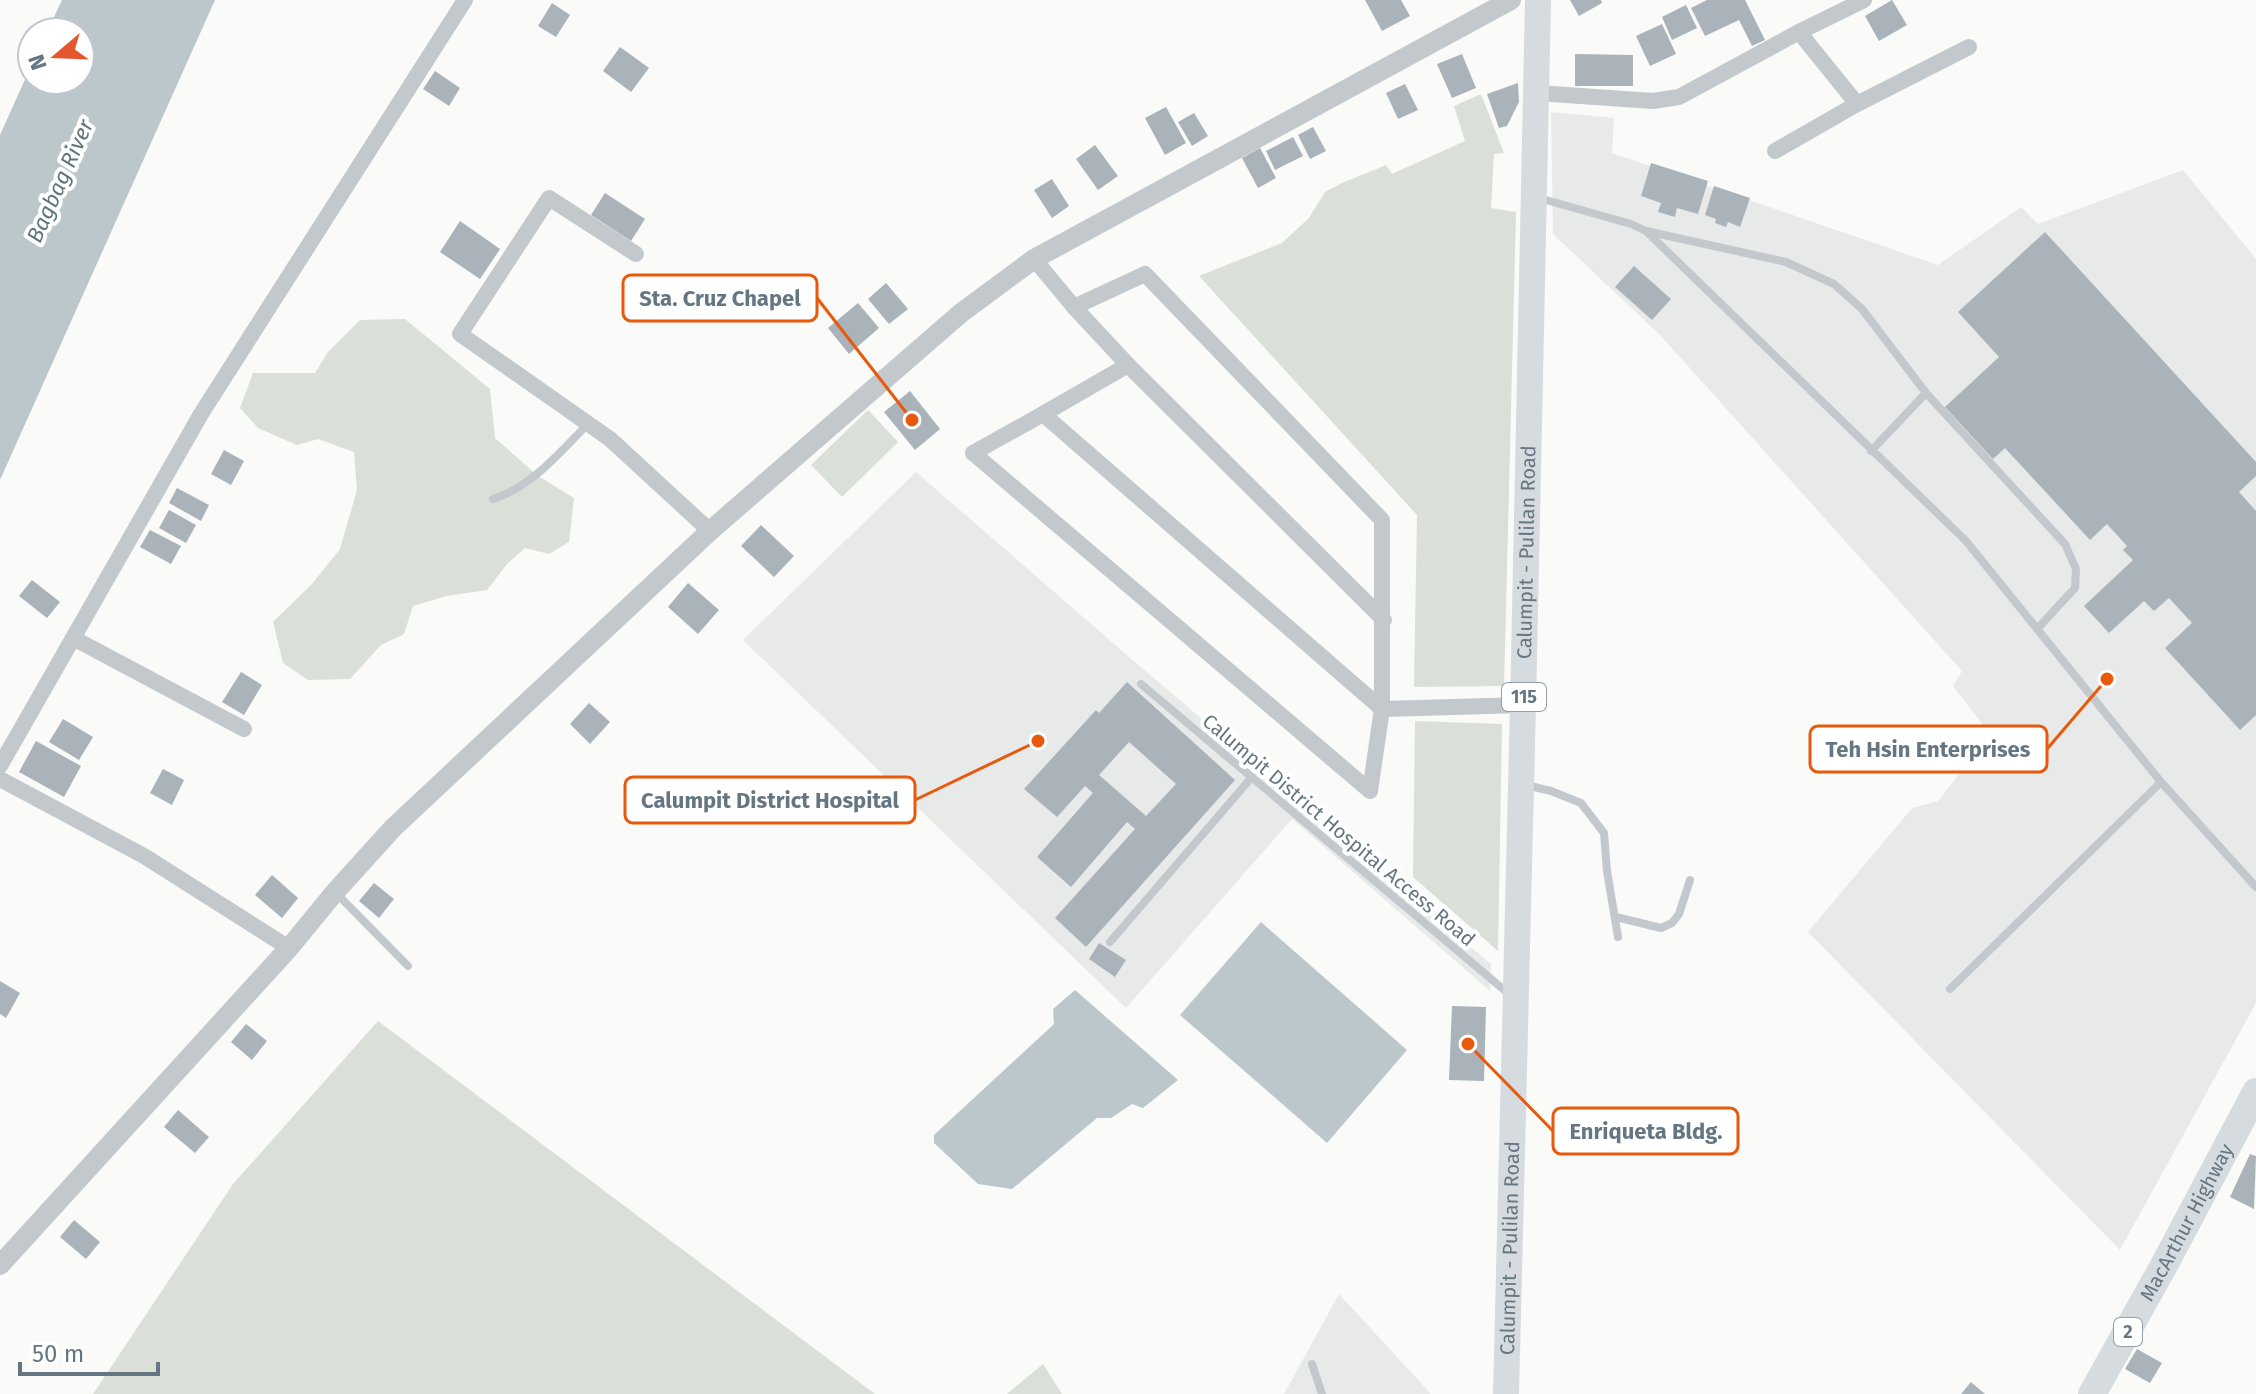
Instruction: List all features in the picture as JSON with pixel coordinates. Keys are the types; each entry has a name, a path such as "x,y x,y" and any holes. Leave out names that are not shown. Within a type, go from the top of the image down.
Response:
{"highway":[{"name":"MacArthur Highway","path":"2092,1394 2256,1092"}],"main road":[{"name":"Calumpit - Pulilan Road","path":"1506,1394 1538,0"}],"street":[{"path":"0,766 201,414 465,0"},
{"path":"0,1265 289,948 393,828 710,531 961,313 1034,259 1511,0"},
{"path":"1537,93 1653,101 1679,97 1864,0"},
{"path":"1799,32 1857,104"},
{"path":"1775,151 1857,104 1969,47"},
{"path":"636,254 549,198 460,334 610,439 710,531"},
{"path":"1034,259 1128,365 1384,620"},
{"path":"1074,307 1145,274 1382,520 1382,709 1370,791 973,453 1128,365"},
{"path":"1043,414 1382,709 1523,705"},
{"path":"73,638 244,729"},
{"path":"0,779 144,856 289,948"}],"lane":[{"path":"1535,196 1646,231 1786,262 1834,284 1862,309 1926,393 2065,544 2076,569 2075,588 2037,629"},
{"path":"1646,231 1966,541 2161,782 2256,887"},
{"path":"1871,451 1926,393"},
{"path":"493,499 531,481 589,423"},
{"name":"Calumpit District Hospital Access Road","path":"1141,684 1516,1000"},
{"path":"1110,942 1252,777"},
{"path":"1950,989 2161,782"},
{"path":"1521,784 1581,803 1604,833 1618,937"},
{"path":"1616,917 1661,928 1672,923 1679,914 1690,880"},
{"path":"335,892 408,966"},
{"path":"1312,1364 1322,1394"}],"shaded area":[{"path":"1481,94 1504,153 1494,154 1491,208 1516,212 1504,686 1414,687 1417,515 1199,276 1282,243 1309,218 1325,192 1342,183 1386,165 1392,174 1465,141 1454,106"},
{"path":"1551,112 1614,118 1612,153 1938,265 2021,207 2038,224 2183,170 2256,259 2256,1003 2120,1250 1808,932 1912,808 1938,801 1990,734 1953,686 1962,671 1660,335 1553,234"},
{"path":"405,319 490,389 495,438 538,476 574,498 569,542 549,554 525,548 507,564 487,590 446,596 413,606 404,634 381,645 350,679 308,680 283,663 273,622 312,584 340,549 357,490 354,452 318,439 297,445 258,428 240,408 253,373 315,373 328,352 360,320"},
{"path":"868,410 898,442 842,497 811,465"},
{"path":"916,472 1491,964 1490,991 1292,819 1126,1008 743,640"},
{"path":"1415,721 1502,724 1498,951 1413,877"},
{"path":"378,1021 875,1394 93,1394 233,1184"},
{"path":"1339,1294 1431,1394 1284,1394"},
{"path":"1043,1364 1062,1394 1007,1394"}],"water":[{"name":"Bagbag River","path":"62,0 215,0 0,480 0,135 18,96 96,96 96,16 54,16"},
{"path":"1261,922 1407,1050 1327,1143 1180,1015"},
{"path":"1075,990 1178,1080 1143,1108 1132,1104 1111,1118 1097,1118 1012,1189 978,1184 934,1143 934,1135 1054,1024 1053,1009"}],"building":[{"path":"1365,0 1401,0 1410,16 1382,31"},
{"path":"1570,0 1601,0 1602,3 1579,16"},
{"path":"1707,0 1745,0 1765,40 1752,46 1739,20 1705,36 1691,8"},
{"path":"1892,0 1907,25 1879,41 1865,16"},
{"path":"552,3 570,15 556,37 538,26"},
{"path":"1686,5 1697,28 1672,40 1662,17"},
{"path":"1662,24 1676,54 1650,66 1636,36"},
{"path":"620,47 649,68 631,92 603,71"},
{"path":"1462,54 1476,88 1452,98 1437,64"},
{"path":"1575,54 1633,55 1633,86 1575,86"},
{"path":"435,71 460,88 449,106 423,89"},
{"path":"1518,83 1519,102 1507,126 1499,128 1487,94"},
{"path":"1405,84 1418,110 1398,119 1386,93"},
{"path":"1166,107 1186,143 1165,155 1145,118"},
{"path":"1194,113 1208,136 1192,146 1178,122"},
{"path":"1313,127 1326,151 1310,159 1298,135"},
{"path":"1293,137 1303,156 1275,170 1266,151"},
{"path":"1095,145 1118,176 1098,190 1076,159"},
{"path":"1260,148 1276,178 1258,188 1242,158"},
{"path":"1651,163 1708,181 1698,214 1677,208 1675,217 1658,212 1661,203 1641,196"},
{"path":"1052,179 1069,206 1052,218 1034,190"},
{"path":"1714,186 1750,198 1740,227 1728,222 1726,227 1705,215"},
{"path":"605,193 645,219 631,241 591,215"},
{"path":"460,221 500,249 480,279 440,252"},
{"path":"2045,232 2256,462 2256,476 2239,492 2256,511 2256,715 2240,730 2165,648 2192,623 2169,598 2154,611 2144,601 2109,633 2084,606 2133,560 2123,550 2127,546 2107,524 2090,540 2005,448 1993,459 1945,407 1999,357 1958,312"},
{"path":"1634,266 1671,299 1652,320 1615,287"},
{"path":"886,283 908,309 889,324 868,299"},
{"path":"858,303 879,328 849,354 828,328"},
{"path":"910,391 940,429 915,450 884,412"},
{"path":"224,450 244,461 231,485 211,474"},
{"path":"177,488 209,505 201,521 169,503"},
{"path":"169,510 196,525 186,543 159,528"},
{"path":"761,525 794,556 774,577 741,546"},
{"path":"150,530 181,546 171,564 140,547"},
{"path":"32,580 60,602 47,618 19,596"},
{"path":"688,583 719,610 698,634 668,607"},
{"path":"241,672 262,685 244,715 222,702"},
{"path":"1127,682 1235,780 1086,947 1055,918 1135,829 1127,822 1071,887 1037,857 1093,793 1085,786 1057,817 1024,789 1096,710 1099,713","holes":["1129,742 1176,784 1146,816 1099,775"]},
{"path":"589,703 610,722 590,744 570,724"},
{"path":"63,719 93,737 79,760 49,742"},
{"path":"36,741 81,766 64,797 19,772"},
{"path":"163,769 184,780 172,805 150,793"},
{"path":"272,875 298,898 282,918 255,895"},
{"path":"374,883 394,899 379,918 359,901"},
{"path":"1099,943 1126,960 1115,977 1089,959"},
{"path":"0,981 20,993 6,1018 0,1014"},
{"path":"1452,1006 1486,1007 1484,1081 1449,1080"},
{"path":"246,1024 267,1041 252,1060 231,1042"},
{"path":"178,1110 209,1137 195,1153 164,1127"},
{"path":"2250,1154 2256,1156 2254,1209 2230,1197"},
{"path":"74,1220 100,1242 86,1259 60,1237"},
{"path":"2137,1349 2162,1363 2150,1383 2125,1369"},
{"path":"1971,1382 1985,1394 1961,1394"}],"place":[{"name":"Sta. Cruz Chapel","path":"912,420"},
{"name":"Teh Hsin Enterprises","path":"2107,679"},
{"name":"Calumpit District Hospital","path":"1038,741"},
{"name":"Enriqueta Bldg.","path":"1468,1044"}]}
